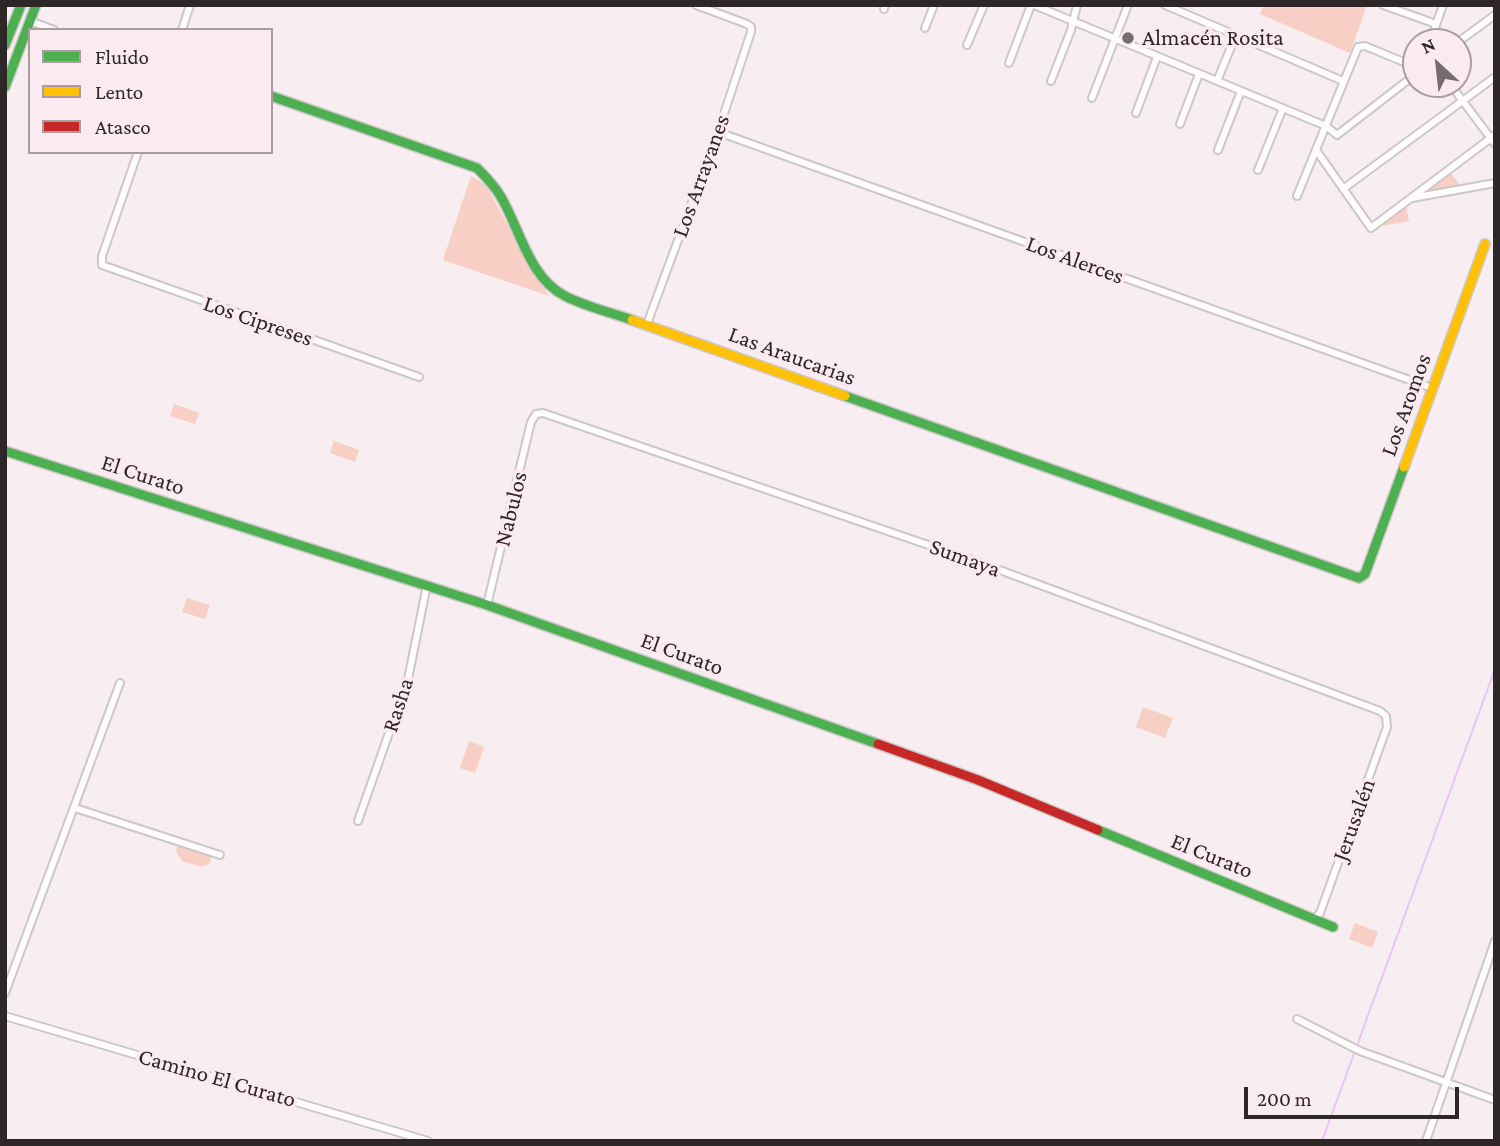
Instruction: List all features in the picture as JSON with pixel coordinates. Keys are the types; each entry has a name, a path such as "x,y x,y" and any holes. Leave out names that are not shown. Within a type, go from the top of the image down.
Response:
{"street":[{"path":"5,46 21,5"},
{"path":"29,28 36,5"},
{"path":"183,28 190,5"},
{"name":"Los Arrayanes","path":"647,324 718,132 751,32 751,27 696,5"},
{"path":"925,28 934,5"},
{"path":"967,45 984,5"},
{"path":"1009,64 1032,5 1326,126 1337,135 1402,85"},
{"path":"1051,82 1077,5"},
{"path":"1093,98 1128,5"},
{"path":"1165,5 1343,81"},
{"path":"1383,5 1436,24"},
{"path":"1435,28 1443,5"},
{"path":"1472,32 1495,15"},
{"path":"5,86 28,30"},
{"path":"1217,81 1236,35"},
{"path":"1297,196 1358,47 1365,46 1402,61"},
{"path":"1136,113 1157,57"},
{"path":"1180,124 1199,74"},
{"path":"1343,189 1495,77"},
{"path":"1218,150 1241,91"},
{"name":"Las Araucarias","path":"273,97 477,168 494,184 543,278 552,289 564,296 1361,578"},
{"path":"1316,150 1371,228 1493,139 1460,98"},
{"path":"1258,170 1283,108"},
{"name":"Los Alerces","path":"718,132 1432,388"},
{"name":"Los Cipreses","path":"137,154 100,260 104,267 419,377"},
{"path":"1410,198 1495,183"},
{"name":"Los Aromos","path":"1361,578 1365,574 1485,244"},
{"name":"Sumaya","path":"537,414 547,413 978,562 1380,711 1388,719"},
{"name":"Nabulos","path":"487,605 531,422 537,414"},
{"name":"El Curato","path":"5,451 487,605 978,780 1333,926"},
{"name":"Rasha","path":"358,821 408,679 427,585"},
{"path":"5,993 120,683"},
{"name":"Jerusalén","path":"1314,919 1320,913 1388,719"},
{"path":"75,808 220,855"},
{"path":"1426,1141 1495,941"},
{"name":"Camino El Curato","path":"5,1016 428,1141"},
{"path":"1297,1019 1360,1051 1495,1100"}],"shaded area":[{"path":"1264,5 1367,5 1350,53 1260,14"},
{"path":"1451,173 1460,185 1425,192"},
{"path":"471,176 486,185 534,274 549,296 443,260"},
{"path":"1406,205 1409,221 1381,226"},
{"path":"174,404 199,413 195,424 170,416"},
{"path":"334,441 359,450 355,462 330,453"},
{"path":"187,598 210,605 205,619 182,612"},
{"path":"1143,707 1173,718 1165,738 1136,727"},
{"path":"469,741 484,747 475,773 460,768"},
{"path":"178,845 212,856 210,863 202,867 182,861 176,851"},
{"path":"1355,923 1378,932 1372,948 1349,939"}],"waterway":[{"path":"1322,1141 1495,669"}],"traffic: fast":[{"path":"5,45 21,5"},
{"path":"5,87 36,5"},
{"path":"273,97 477,168 499,193 534,265 553,288 581,303 632,320"},
{"path":"845,396 1359,578 1365,574 1404,467"},
{"path":"5,451 487,605 878,744"},
{"path":"1098,830 1333,927"}],"traffic: slow":[{"path":"1404,467 1485,244"},
{"path":"632,320 845,396"}],"traffic: jam":[{"path":"878,744 978,780 1098,830"}],"place":[{"name":"Almacén Rosita","path":"1128,38"}]}
